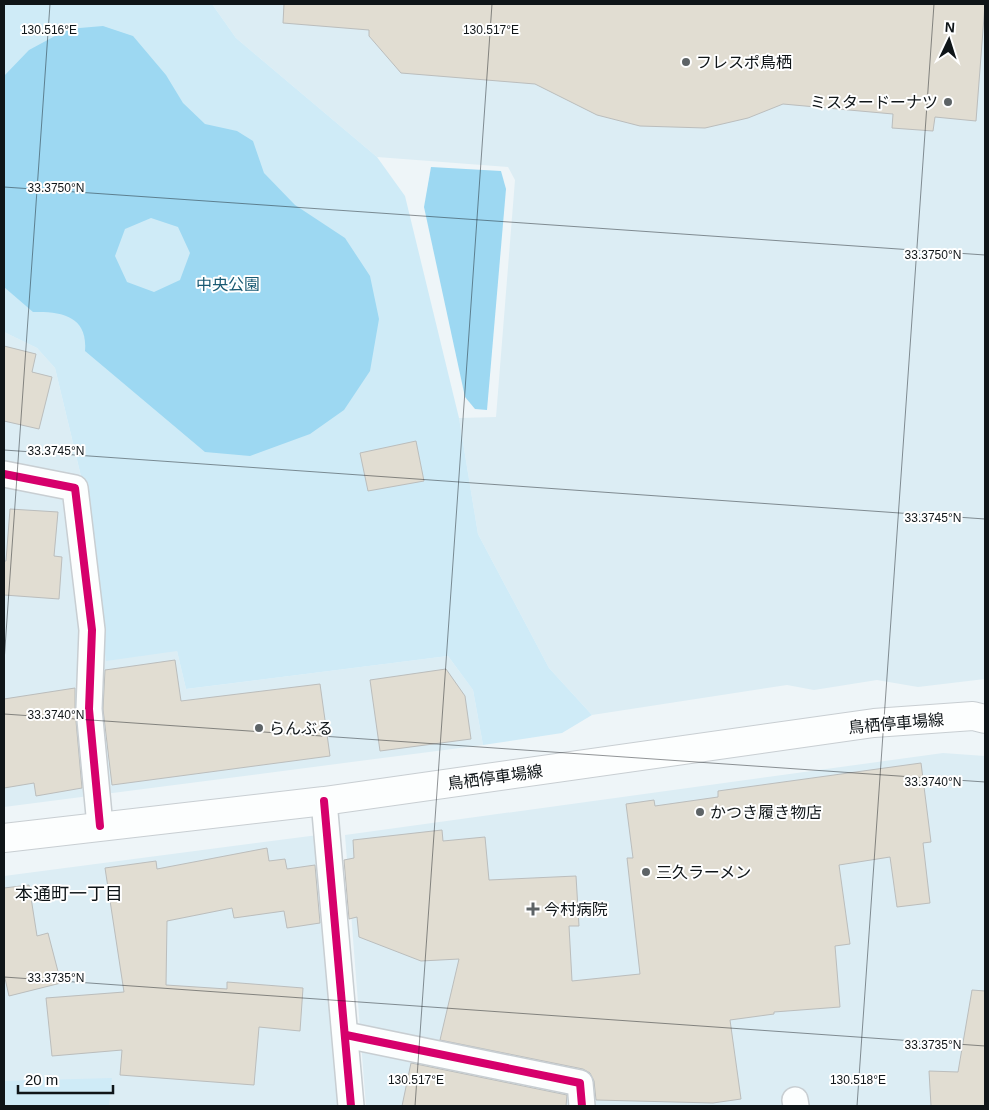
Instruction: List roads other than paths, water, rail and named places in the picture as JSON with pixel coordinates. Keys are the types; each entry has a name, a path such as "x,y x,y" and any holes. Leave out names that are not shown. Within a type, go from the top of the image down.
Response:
{"main road":[{"name":"鳥栖停車場線","path":"4,838 324,801 874,723 981,716"}],"street":[{"path":"4,474 75,488 92,630 89,708 100,826"},
{"path":"324,801 351,1106"},
{"path":"346,1035 580,1083 582,1106"}],"water":[{"path":"103,26 133,36 166,75 183,103 205,124 237,131 253,141 264,173 295,205 345,238 370,276 379,319 370,371 344,410 310,434 250,456 205,452 85,351 85,340 78,323 63,315 33,312 4,287 4,76 29,50 68,29","holes":["151,218 178,227 190,253 180,280 154,292 127,282 115,256 125,229"]},
{"path":"431,167 501,171 506,189 487,410 475,409 465,397 424,207"}],"place":[{"name":"フレスポ鳥栖","path":"686,62"},
{"name":"ミスタードーナツ","path":"948,102"},
{"name":"らんぶる","path":"259,728"},
{"name":"かつき履き物店","path":"700,812"},
{"name":"三久ラーメン","path":"646,872"},
{"name":"今村病院","path":"533,909"}],"district":[{"name":"本通町一丁目","path":"69,894"}],"park label":[{"name":"中央公園","path":"228,284"}]}
